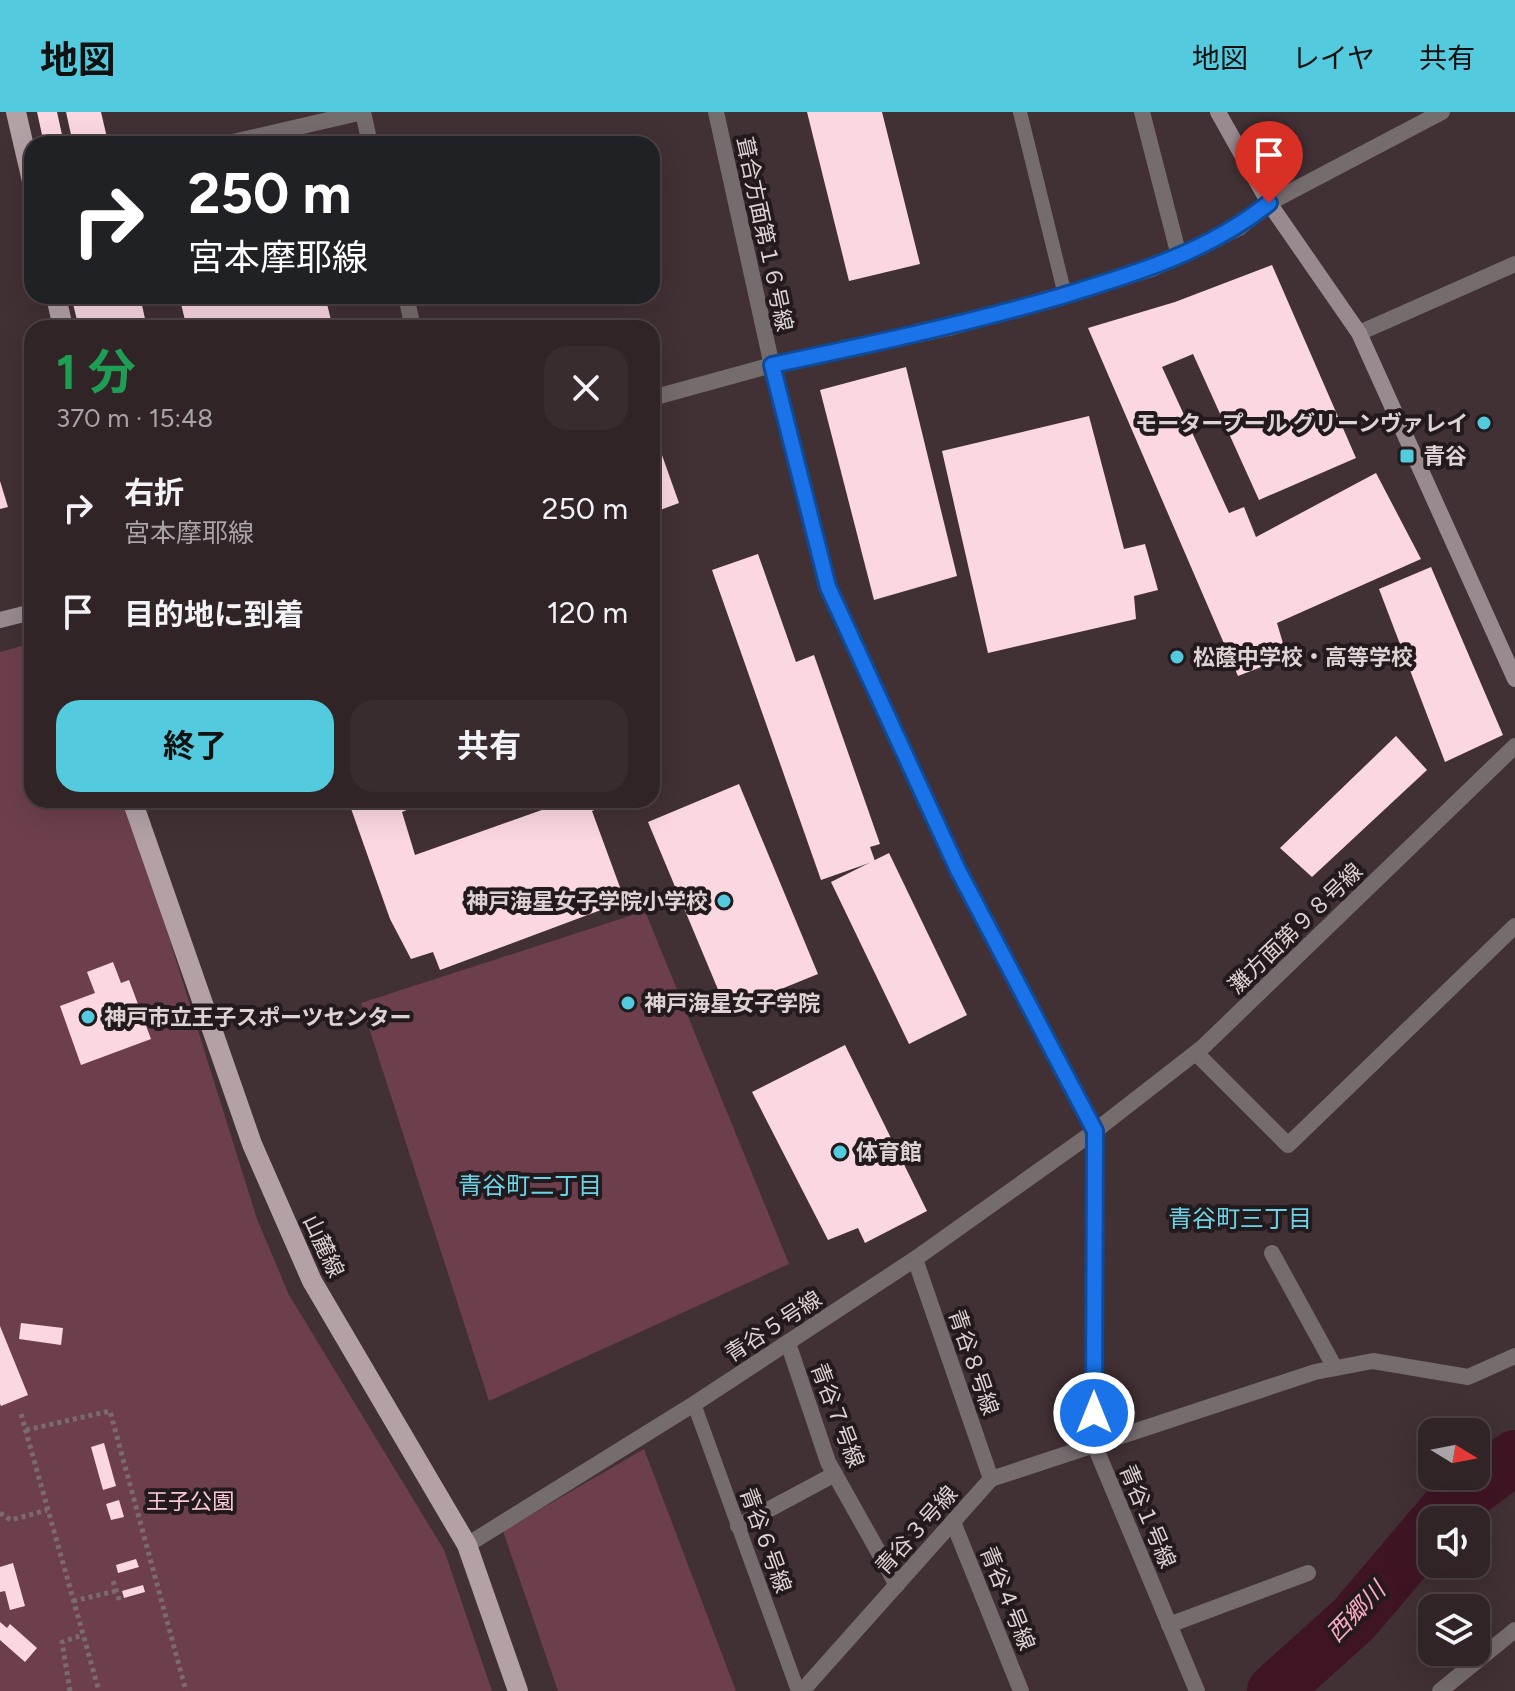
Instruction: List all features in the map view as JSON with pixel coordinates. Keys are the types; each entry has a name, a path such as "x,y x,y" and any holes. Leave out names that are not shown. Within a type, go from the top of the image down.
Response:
{"main road":[{"path":"16,112 24,146"},
{"name":"山麓線","path":"135,808 252,1144 312,1281 467,1545 518,1691"}],"street":[{"path":"259,136 363,112 368,136"},
{"name":"葺合方面第１６号線","path":"716,112 772,365"},
{"path":"1142,112 1179,256"},
{"path":"1218,112 1269,203 1359,333 1515,679"},
{"path":"660,396 772,365 949,328 1152,269 1239,228 1269,203 1442,112"},
{"path":"1359,333 1515,264"},
{"name":"青谷１号線","path":"772,365 828,587 958,870 1095,1131 1094,1444 1197,1691"},
{"path":"0,620 24,614"},
{"name":"灘方面第９８号線","path":"1095,1131 1196,1053 1515,746"},
{"path":"1196,1053 1288,1145 1515,926"},
{"name":"青谷５号線","path":"467,1545 788,1343 915,1259 1095,1131"},
{"path":"1272,1253 1335,1368"},
{"name":"青谷８号線","path":"915,1259 991,1479"},
{"name":"青谷７号線","path":"788,1343 835,1474 897,1585"},
{"name":"青谷３号線","path":"800,1691 991,1479 1335,1368 1373,1361 1468,1377 1515,1356"},
{"path":"738,1526 835,1474"},
{"name":"青谷４号線","path":"953,1522 1021,1691"},
{"path":"1169,1625 1308,1573"},
{"path":"1440,1691 1515,1630"}],"lane":[{"path":"1020,112 1065,295"},
{"name":"青谷６号線","path":"694,1404 800,1691"}],"path":[{"path":"26,1430 110,1411 186,1691"},
{"path":"21,1414 99,1691"},
{"path":"0,1513 11,1520 47,1510"},
{"path":"113,1581 120,1602"},
{"path":"73,1601 116,1591"},
{"path":"70,1691 62,1642 83,1635"}],"green space":[{"name":"神戸市立王子スポーツセンター","path":"24,645 24,808 129,808 257,1219 289,1295 444,1550 492,1691 0,1691 0,652"},
{"path":"645,911 789,1264 489,1401 361,1003"},
{"path":"644,1449 736,1691 558,1691 503,1531"}],"building":[{"path":"37,112 57,112 62,136 42,136"},
{"path":"66,112 101,112 107,136 71,136"},
{"path":"807,112 882,112 920,264 849,281"},
{"path":"1272,265 1356,458 1259,500 1193,354 1162,367 1229,513 1244,507 1256,537 1376,473 1421,559 1277,623 1287,657 1238,676 1088,328 1175,302"},
{"path":"73,304 142,304 145,320 77,320"},
{"path":"181,304 327,304 331,320 185,320"},
{"path":"906,367 957,576 874,600 820,390"},
{"path":"1089,416 1124,549 1145,544 1158,590 1134,596 1136,619 988,653 942,451"},
{"path":"660,450 679,503 660,510"},
{"path":"0,481 8,507 0,509"},
{"path":"758,554 796,662 814,655 880,844 870,847 875,861 821,880 712,570"},
{"path":"1431,567 1503,735 1445,762 1379,589"},
{"path":"1396,736 1427,770 1312,877 1280,848"},
{"path":"739,784 818,974 727,1011 648,822"},
{"path":"351,808 411,808 402,812 415,855 547,808 599,808 592,811 625,901 440,970 433,952 411,959 390,919"},
{"path":"889,853 967,1015 909,1044 831,882"},
{"path":"113,962 121,983 129,980 151,1039 81,1065 60,1006 95,993 87,972"},
{"name":"体育館","path":"845,1045 927,1211 865,1243 858,1228 828,1240 752,1092"},
{"path":"21,1323 63,1328 61,1345 19,1339"},
{"path":"0,1326 28,1395 1,1406 0,1404"},
{"path":"104,1443 116,1486 103,1490 91,1447"},
{"path":"119,1500 124,1517 111,1520 106,1504"},
{"path":"136,1559 139,1567 118,1573 116,1565"},
{"path":"13,1563 25,1606 10,1610 5,1591 0,1592 0,1567"},
{"path":"143,1585 145,1592 124,1598 122,1591"},
{"path":"0,1622 7,1628 10,1624 37,1648 25,1662 0,1640"}],"waterway":[{"name":"西郷川","path":"1450,1506 1515,1457"},
{"name":"西郷川","path":"1274,1691 1354,1619 1418,1544"}],"place":[{"name":"モータープール グリーンヴァレイ","path":"1484,423"},
{"name":"青谷","path":"1407,456"},
{"name":"松蔭中学校・高等学校","path":"1177,657"},
{"name":"神戸海星女子学院小学校","path":"724,901"},
{"name":"神戸海星女子学院","path":"628,1003"},
{"name":"神戸市立王子スポーツセンター","path":"88,1017"},
{"name":"体育館","path":"840,1152"}],"district":[{"name":"青谷町二丁目","path":"530,1186"},
{"name":"青谷町三丁目","path":"1240,1219"}],"route":[{"path":"1094,1413 1095,1131 958,870 828,587 772,365 949,328 1152,269 1239,228 1269,203"}],"park label":[{"name":"王子公園","path":"190,1501"}]}
